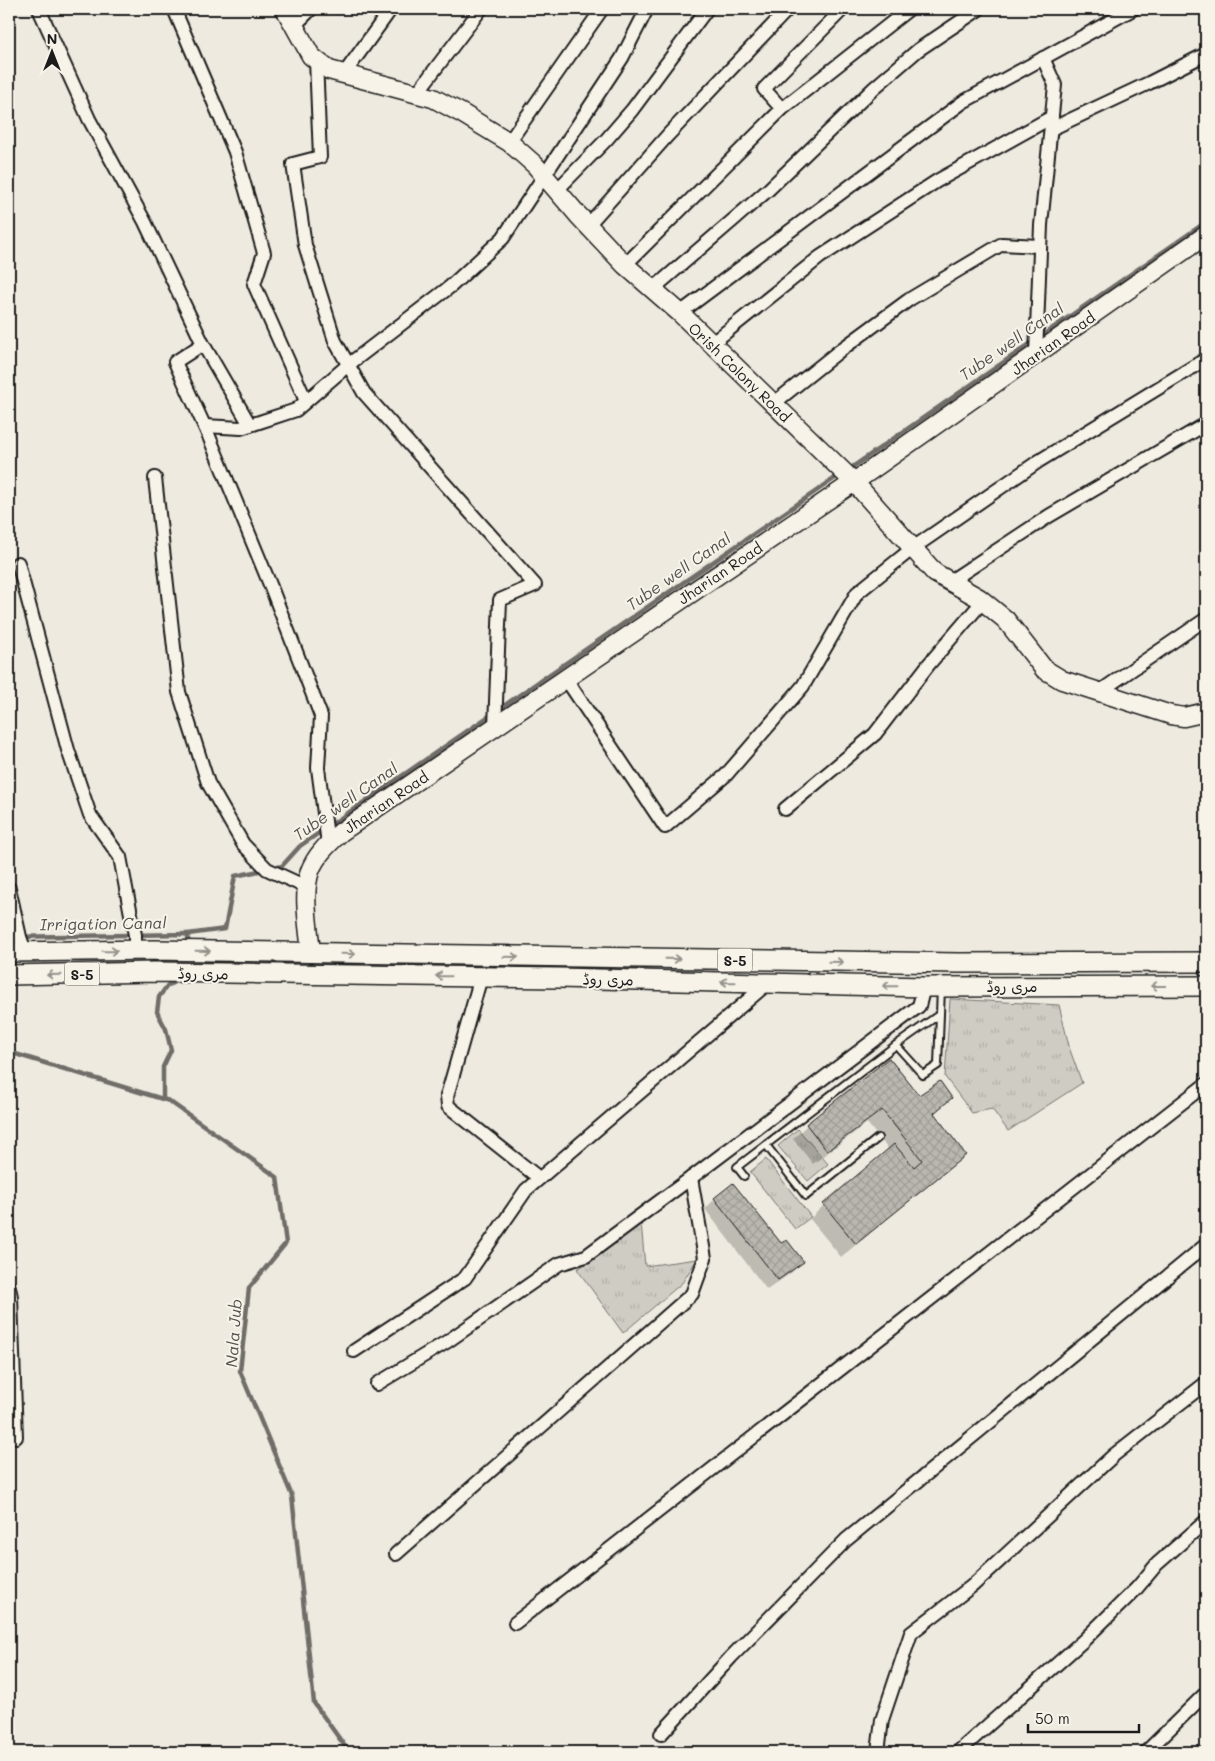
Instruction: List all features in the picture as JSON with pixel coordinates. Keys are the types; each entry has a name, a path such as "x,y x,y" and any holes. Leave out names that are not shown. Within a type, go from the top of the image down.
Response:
{"main road":[{"name":"مری روڈ","path":"17,952 154,950 958,963 1206,962"},
{"path":"558,957 558,978"},
{"path":"1056,963 1056,986"},
{"name":"مری روڈ","path":"9,976 155,972 558,978 932,987 1206,986"}],"street":[{"path":"39,9 89,119 145,222 203,344 250,425"},
{"path":"174,9 235,152 264,253 254,284 306,401"},
{"name":"Orish Colony Road","path":"285,9 311,56 329,70 433,98 509,142 545,176 625,264 680,313 854,482 935,573 983,601 1006,620 1044,669 1062,680 1171,715 1184,717 1206,712"},
{"path":"294,26 311,9"},
{"path":"344,74 391,9"},
{"path":"417,93 481,9"},
{"path":"509,142 602,9"},
{"path":"204,426 241,428 296,410 348,364 450,286 503,238 622,58 647,9"},
{"path":"557,190 606,140 632,110 707,9"},
{"path":"588,225 668,135 788,9"},
{"path":"782,109 764,89 843,9"},
{"path":"625,264 782,109 909,9"},
{"path":"653,289 768,190 874,88 918,50 979,9"},
{"path":"680,313 963,102 1133,9"},
{"path":"711,344 820,257 937,181 1052,123 1149,83 1206,54"},
{"path":"1036,355 1040,246 1055,85 1043,58"},
{"path":"316,60 320,157 293,164 305,245 335,342 364,393 535,585 500,600 495,727"},
{"name":"Jharian Road","path":"311,953 306,887 310,870 319,855 341,832 854,482 1206,235"},
{"path":"773,404 838,352 910,299 1002,244 1040,246"},
{"path":"203,344 175,362 271,586 321,716 318,768 328,844"},
{"path":"566,679 665,827 726,775 803,686 857,593 913,548 1039,461 1206,359"},
{"path":"948,582 1049,516 1206,424"},
{"path":"155,478 179,692 208,783 243,844 267,869 306,887"},
{"path":"18,563 68,750 90,815 120,857 135,935 135,950"},
{"path":"785,809 875,734 928,664 983,601"},
{"path":"1099,692 1206,619"},
{"path":"9,888 20,937 17,952"},
{"path":"481,977 447,1096 448,1106 540,1178"},
{"path":"354,1351 465,1278 526,1190 768,983"},
{"path":"377,1384 448,1341 560,1264 586,1256 919,1006 932,987"},
{"path":"515,1623 1206,1084"},
{"path":"396,1554 692,1294 705,1258 692,1178"},
{"path":"662,1734 731,1657 846,1540 1206,1245"},
{"path":"9,1287 11,1297 16,1436"},
{"path":"878,1752 882,1720 911,1633 972,1586 1114,1455 1206,1383"},
{"path":"958,1752 1084,1640 1137,1588 1157,1564 1206,1521"},
{"path":"1146,1752 1206,1693"}],"lane":[{"path":"896,1045 923,1075 938,1065 940,1014 932,987"},
{"path":"744,1176 738,1167 896,1045 940,1014"},
{"path":"766,1145 806,1196 878,1138"}],"green space":[{"path":"950,999 1059,1005 1070,1050 1082,1083 1008,1131 992,1109 972,1113 945,1077"},
{"path":"798,1129 828,1164 808,1181 778,1146"},
{"path":"766,1159 811,1217 795,1229 750,1172"},
{"path":"641,1222 645,1266 697,1259 682,1283 623,1333 577,1269 599,1256"}],"building":[{"path":"889,1058 919,1095 940,1081 952,1098 934,1113 966,1155 856,1244 823,1204 894,1144 914,1167 922,1160 882,1110 827,1151 806,1124"},
{"path":"733,1183 781,1243 787,1240 804,1262 778,1280 714,1198"}],"waterway":[{"name":"Tube well Canal","path":"848,470 1206,222"},
{"name":"Tube well Canal","path":"274,868 282,866 300,846 841,474"},
{"name":"Tube well Canal","path":"188,934 225,929 235,876 264,870"},
{"name":"Irrigation Canal","path":"9,937 188,934 188,943"},
{"name":"Irrigation Canal","path":"163,1099 163,1067 171,1050 166,1029 157,1012 159,997 167,986 179,979"},
{"name":"Nala Jub","path":"9,1052 169,1101 277,1177 286,1243 249,1288 240,1371 292,1496 314,1703 349,1752"}]}
